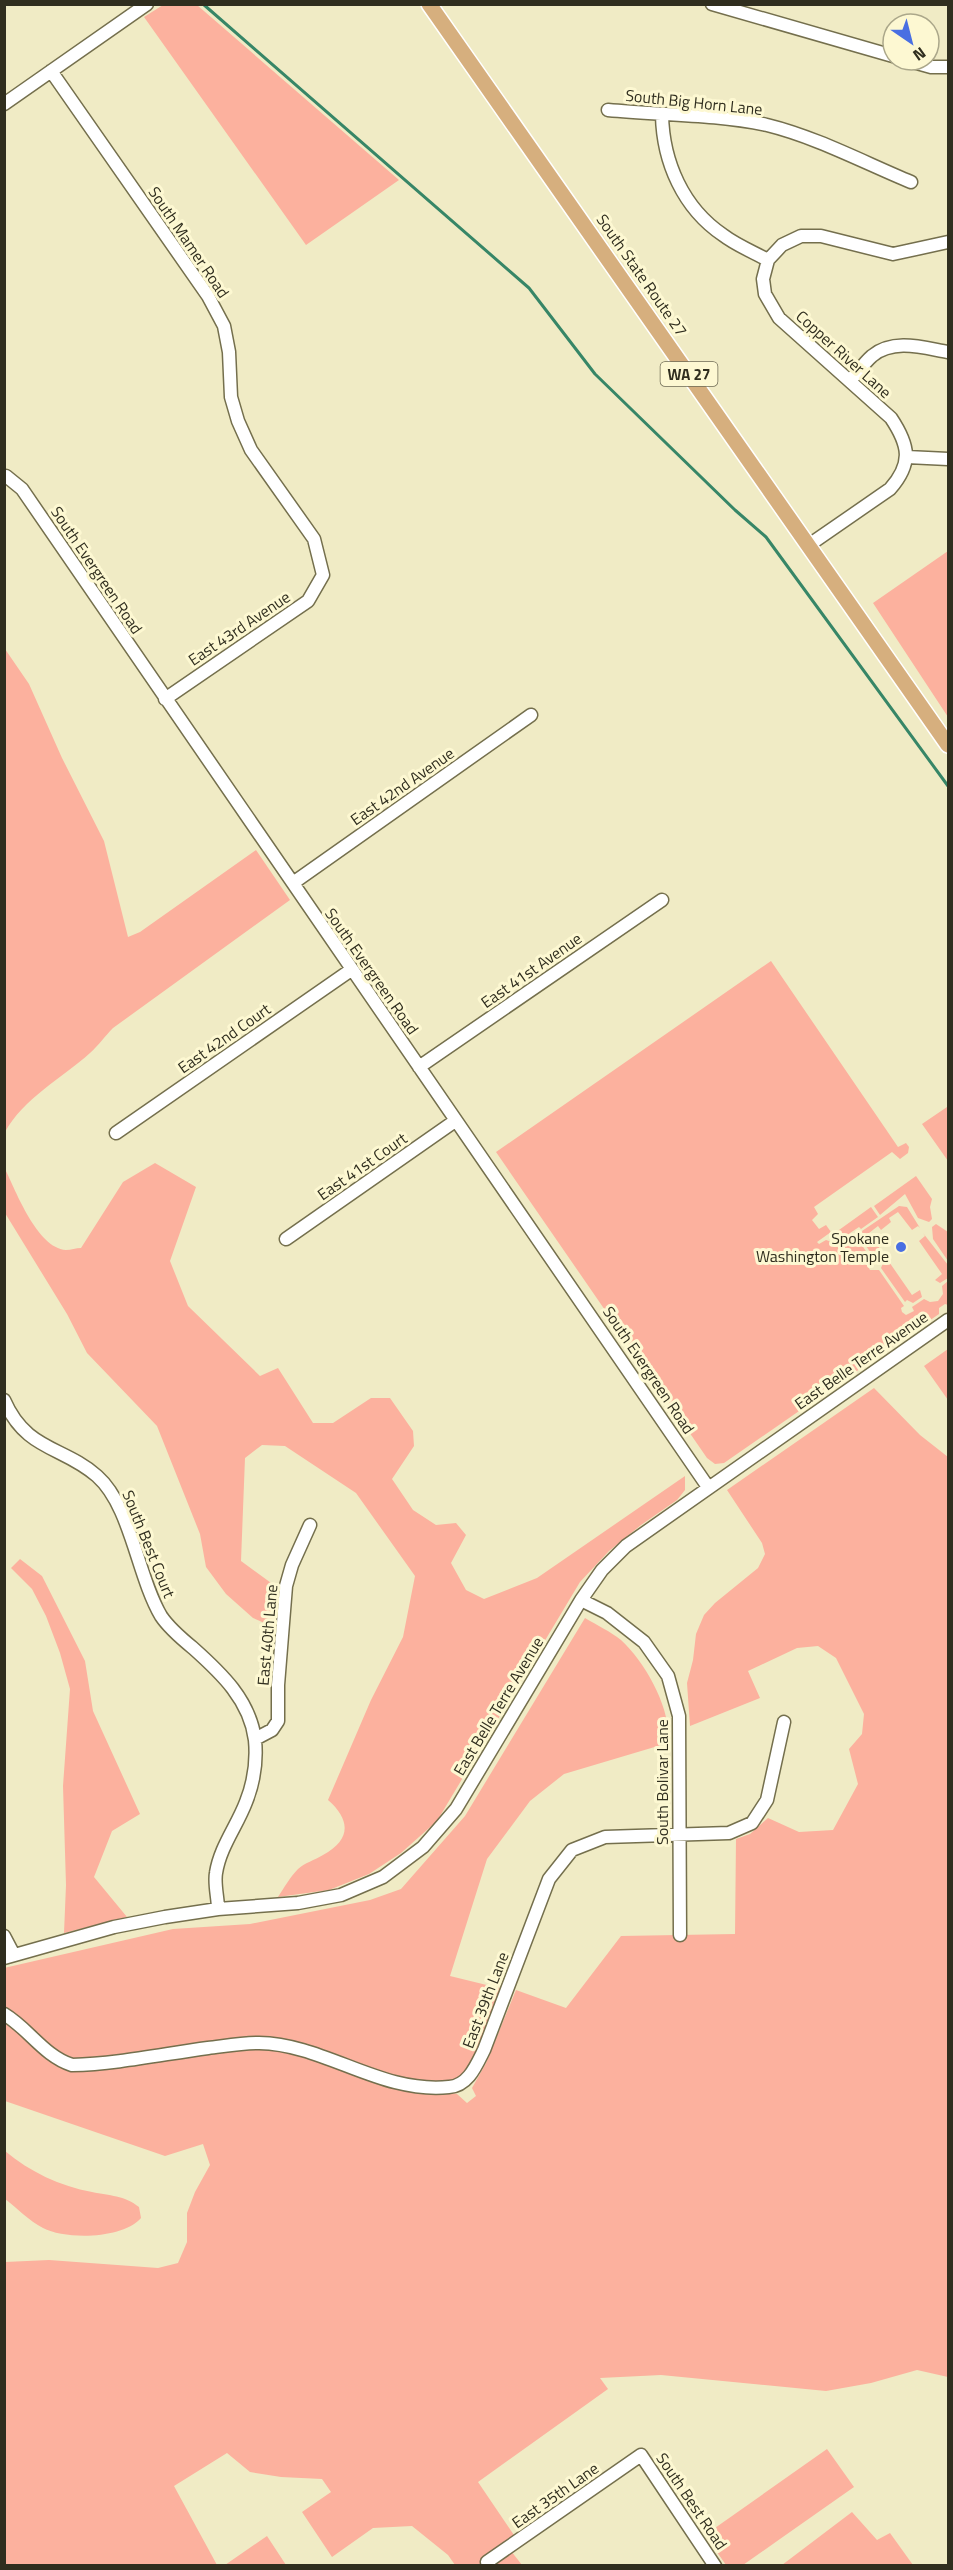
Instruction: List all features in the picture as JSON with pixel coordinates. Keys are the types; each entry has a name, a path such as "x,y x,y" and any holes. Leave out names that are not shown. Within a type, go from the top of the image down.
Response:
{"main road":[{"name":"South State Route 27","path":"429,4 948,745"}],"street":[{"path":"4,104 147,4"},
{"path":"712,4 881,53"},
{"name":"South Mamer Road","path":"51,71 208,296 224,326 229,352 231,397 238,422 251,450 314,539 323,575"},
{"name":"South Big Horn Lane","path":"608,110 728,119 767,126 804,137 911,182"},
{"path":"662,115 662,137 672,173 692,206 722,235 768,260 782,245 801,236 821,236 893,255 948,242"},
{"name":"Copper River Lane","path":"768,260 763,279 765,294 779,318 891,418 904,438 907,457"},
{"path":"850,381 872,356 889,347 909,345 948,352"},
{"path":"809,545 890,489 900,478 907,457 948,459"},
{"name":"South Evergreen Road","path":"6,476 22,489 708,1487"},
{"name":"East 43rd Avenue","path":"165,699 308,601 323,575"},
{"name":"East 42nd Avenue","path":"293,883 531,715"},
{"name":"East 41st Avenue","path":"419,1067 662,900"},
{"name":"East 42nd Court","path":"116,1133 351,970"},
{"name":"East 41st Court","path":"286,1239 455,1121"},
{"name":"East Belle Terre Avenue","path":"9,1956 114,1927 218,1909 298,1903 341,1895 383,1877 423,1847 456,1809 581,1600 602,1570 626,1546 948,1320"},
{"name":"South Best Court","path":"4,1400 20,1426 34,1440 97,1476 120,1507 147,1589 162,1618 180,1637 222,1673 234,1688 247,1713 255,1739 255,1772 246,1803 226,1841 216,1874 218,1909"},
{"name":"East 40th Lane","path":"255,1739 272,1730 278,1720 278,1685 286,1586 292,1565 310,1525"},
{"name":"South Bolivar Lane","path":"581,1600 607,1613 644,1642 668,1676 679,1716 680,1935"},
{"name":"East 39th Lane","path":"4,2014 19,2023 51,2055 72,2065 259,2043 316,2054 385,2081 406,2086 448,2088 460,2085 474,2070 484,2050 549,1880 572,1850 605,1837 729,1833 752,1822 767,1800 784,1722"},
{"path":"4,1936 9,1956"},
{"name":"East 35th Lane","path":"487,2562 641,2455"},
{"name":"South Best Road","path":"641,2455 715,2565"}],"shaded area":[{"path":"163,5 197,5 399,180 306,245 144,17"},
{"path":"948,551 948,717 873,603"},
{"path":"5,649 29,684 62,758 104,841 128,937 140,932 256,850 290,900 113,1028 90,1053 32,1099 5,1132"},
{"path":"771,961 898,1147 906,1143 909,1147 908,1153 900,1159 892,1152 814,1207 818,1214 812,1220 819,1229 826,1225 831,1232 817,1242 819,1244 826,1240 832,1242 834,1239 832,1235 871,1207 878,1217 861,1229 859,1227 850,1233 870,1257 867,1265 870,1270 879,1270 904,1306 901,1308 902,1312 906,1315 914,1311 912,1307 924,1299 930,1302 938,1301 943,1294 942,1286 948,1281 948,1305 945,1304 939,1308 939,1314 724,1463 715,1464 707,1458 496,1152"},
{"path":"947,1107 948,1110 948,1161 922,1124"},
{"path":"155,1163 196,1187 170,1261 188,1306 260,1376 278,1368 313,1423 333,1423 371,1398 390,1398 413,1431 414,1446 392,1479 413,1510 436,1525 456,1523 466,1535 451,1563 466,1590 484,1599 537,1578 685,1476 685,1490 677,1500 609,1551 580,1582 437,1821 401,1853 369,1874 329,1890 278,1897 298,1869 332,1849 343,1836 344,1822 336,1807 328,1800 371,1700 403,1637 415,1576 356,1493 285,1446 262,1445 245,1458 241,1561 278,1588 274,1627 253,1618 226,1594 206,1567 200,1534 157,1426 87,1353 67,1314 5,1213 5,1169 21,1204 46,1240 66,1250 81,1248 123,1182"},
{"path":"916,1176 932,1199 930,1207 932,1219 929,1222 918,1218 905,1194 880,1215 874,1206"},
{"path":"899,1206 907,1207 920,1228 918,1226 912,1230 898,1212 889,1218 891,1222 881,1230 878,1226 869,1233 912,1295 920,1290 922,1297 913,1303 907,1300 905,1302 881,1268 884,1261 880,1255 873,1256 861,1239 862,1231"},
{"path":"936,1224 948,1232 948,1261 933,1239 932,1227"},
{"path":"923,1233 948,1265 948,1278 940,1283 935,1280 942,1274 919,1241 925,1236"},
{"path":"948,1349 948,1400 924,1366"},
{"path":"874,1388 920,1435 948,1457 948,2377 917,2370 871,2383 826,2391 661,2375 600,2378 608,2389 478,2482 520,2544 511,2551 522,2565 455,2565 448,2555 412,2526 373,2528 332,2557 302,2512 331,2492 322,2479 281,2477 250,2472 227,2453 174,2486 217,2565 5,2565 5,2262 49,2260 158,2268 178,2263 187,2242 187,2213 195,2192 210,2165 203,2144 165,2156 5,2101 4,1968 173,1929 250,1924 370,1900 401,1889 465,1816 585,1618 621,1640 648,1674 666,1716 668,1743 564,1774 530,1801 487,1859 450,1976 503,1989 472,2067 462,2078 447,2082 449,2092 457,2094 467,2103 476,2096 472,2088 486,2063 516,1990 566,2008 621,1936 735,1934 736,1839 750,1834 768,1818 799,1832 833,1830 858,1784 849,1749 862,1734 864,1714 836,1658 818,1646 797,1648 748,1671 760,1698 690,1726 687,1683 696,1634 704,1615 715,1603 758,1568 765,1554 762,1543 727,1490"},
{"path":"20,1559 42,1576 85,1661 93,1711 140,1814 112,1831 94,1877 127,1917 64,1933 66,1885 63,1786 70,1689 46,1616 32,1589 11,1568"},
{"path":"5,2151 35,2172 57,2182 128,2200 139,2207 141,2218 133,2225 108,2234 79,2236 43,2228 5,2199"},
{"path":"827,2449 854,2487 743,2565 726,2565 705,2535"},
{"path":"852,2512 877,2540 890,2533 913,2565 782,2565"},
{"path":"267,2536 286,2565 225,2565"}],"waterway":[{"path":"203,4 529,288 595,374 735,510 766,537 948,786"}],"place":[{"name":"Spokane Washington Temple","path":"901,1247"}]}
